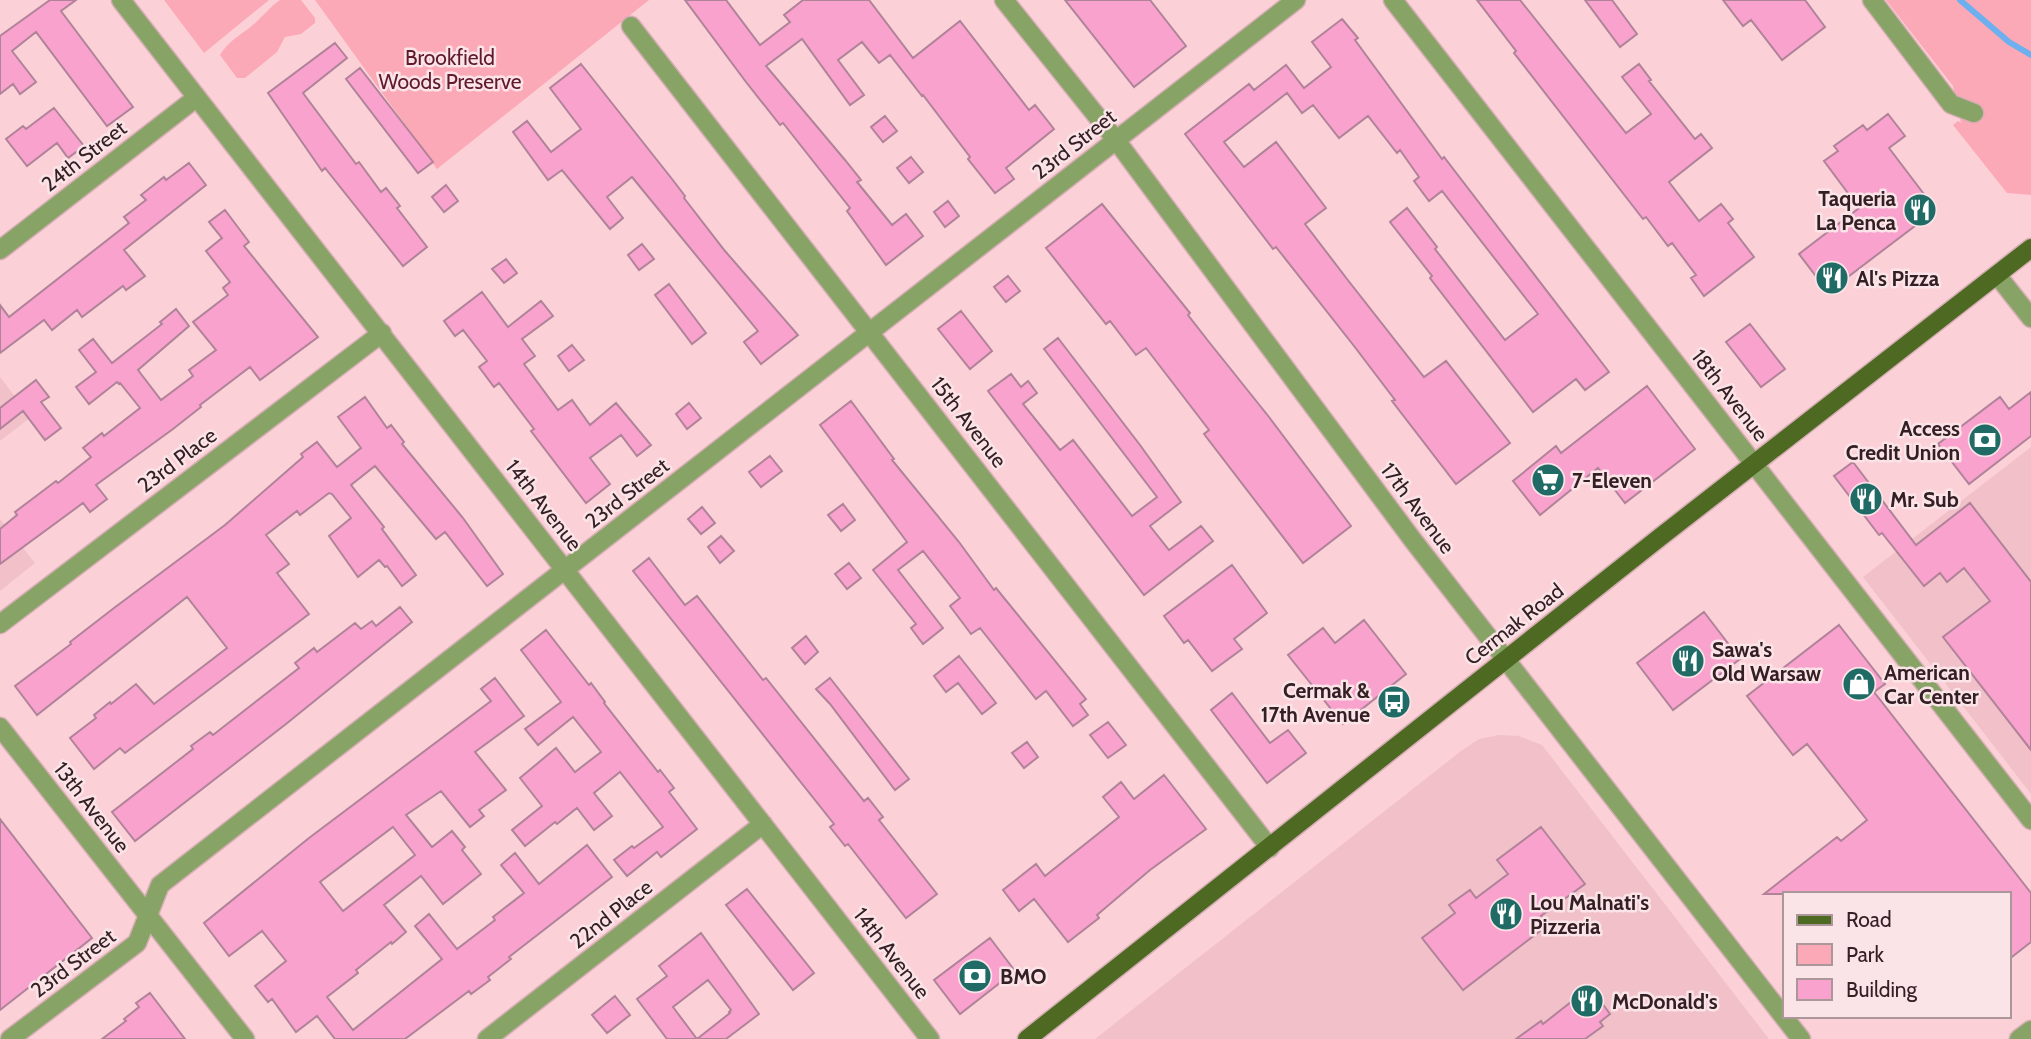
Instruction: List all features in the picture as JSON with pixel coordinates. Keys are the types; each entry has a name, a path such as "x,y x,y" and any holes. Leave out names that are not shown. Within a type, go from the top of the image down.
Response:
{"main road":[{"name":"Cermak Road","path":"1027,1039 2031,248"}],"street":[{"name":"14th Avenue","path":"121,0 930,1039"},
{"name":"17th Avenue","path":"1004,0 1116,139 1412,539 1783,1016"},
{"name":"23rd Street","path":"10,1039 137,943 160,885 872,333 1296,0"},
{"name":"18th Avenue","path":"1393,0 2031,820"},
{"path":"1872,0 1951,104 1974,113"},
{"name":"15th Avenue","path":"631,26 1270,848"},
{"name":"24th Street","path":"0,250 196,98"},
{"path":"1997,275 2031,318"},
{"name":"23rd Place","path":"0,624 382,333"},
{"name":"13th Avenue","path":"0,727 245,1039"},
{"name":"22nd Place","path":"487,1039 763,824"},
{"name":"17th Avenue","path":"1785,1018 1801,1039"},
{"path":"2019,1039 2031,1030"}],"shaded area":[{"path":"0,377 31,417 0,441"},
{"path":"2031,447 2031,794 1863,577"},
{"path":"0,519 35,563 0,591"},
{"path":"1499,735 1519,736 1542,745 1769,1039 1095,1039 1461,751 1479,739"}],"green space":[{"path":"164,0 269,0 204,53"},
{"path":"280,0 301,0 315,18 315,23 301,34 285,37 277,52 245,78 237,78 220,55 231,42"},
{"name":"Brookfield Woods Preserve","path":"315,0 649,0 437,169"},
{"path":"1886,0 2031,0 2031,195 2007,193 1953,125 1958,121 1961,123 1953,86"}],"building":[{"path":"50,0 76,0 61,11 133,107 107,126 36,32 12,51 36,82 20,94 13,84 0,94 0,36"},
{"path":"685,0 726,0 760,45 790,22 784,15 803,0 869,0 913,58 960,21 1029,110 1035,105 1054,129 1006,168 1014,179 995,193 890,55 879,63 862,42 838,60 864,95 850,105 802,39 766,66 861,180 857,182 892,225 906,214 923,236 886,265 847,211 850,208 783,123 780,125"},
{"path":"1065,0 1150,0 1186,46 1134,87"},
{"path":"1477,0 1520,0 1626,133 1651,114 1622,77 1639,64 1651,80 1649,81 1695,139 1701,134 1712,148 1669,182 1699,221 1721,204 1733,219 1728,223 1754,257 1704,296 1691,278 1696,275 1672,243 1668,246 1646,217 1643,219 1514,53 1516,51"},
{"path":"1585,0 1612,0 1637,34 1620,47"},
{"path":"1723,0 1805,0 1825,27 1782,60 1751,20 1743,26"},
{"path":"1342,19 1442,159 1444,157 1609,372 1585,390 1576,379 1533,412 1390,222 1407,208 1505,340 1538,314 1442,191 1429,201 1414,181 1419,177 1400,150 1397,153 1368,116 1339,138 1313,105 1302,113 1287,93 1224,142 1244,167 1276,142 1326,208 1305,224 1347,279 1424,377 1446,361 1510,443 1456,484 1392,401 1395,400 1354,346 1276,247 1273,249 1185,134 1249,84 1254,90 1286,65 1304,88 1331,67 1312,42"},
{"path":"335,43 347,58 303,93 356,164 359,162 381,192 386,188 400,206 397,208 427,247 403,266 325,168 322,171 268,93"},
{"path":"581,64 725,251 798,335 761,364 744,342 758,331 632,177 607,197 623,218 610,229 562,170 548,180 513,132 527,121 551,152 581,129 550,88"},
{"path":"360,68 433,162 418,173 346,79"},
{"path":"54,108 84,146 68,158 57,143 27,166 6,139 23,126 26,129"},
{"path":"1888,114 1905,136 1889,148 1936,210 1828,292 1799,254 1859,208 1824,161 1838,151 1834,146 1863,125 1867,130"},
{"path":"885,116 897,131 883,142 871,127"},
{"path":"911,157 923,172 909,183 897,168"},
{"path":"189,163 206,185 124,250 145,276 126,290 123,286 82,317 77,310 52,330 44,320 0,353 0,305 9,317 129,223 124,217 146,200 141,195 164,177 166,180"},
{"path":"446,185 458,201 444,212 432,197"},
{"path":"948,201 959,216 945,227 934,212"},
{"path":"1102,204 1190,313 1188,315 1351,526 1303,563 1204,434 1209,430 1146,348 1136,355 1110,321 1106,324 1046,248"},
{"path":"225,210 249,242 244,246 318,337 260,380 250,367 173,429 96,485 107,499 90,512 83,503 0,564 0,529 17,515 15,512 91,457 83,448 102,433 104,436 140,408 117,382 89,404 76,387 96,372 79,350 93,339 112,363 162,324 160,322 176,309 189,326 138,370 161,400 193,376 189,370 216,350 193,322 228,295 223,288 230,282 206,251 222,238 209,222"},
{"path":"642,244 654,259 639,270 628,255"},
{"path":"506,259 517,273 504,283 492,269"},
{"path":"1008,276 1020,291 1006,302 994,287"},
{"path":"669,284 706,333 692,344 655,295"},
{"path":"482,292 508,327 541,301 553,316 522,339 535,356 524,364 558,410 572,400 590,425 616,403 651,445 637,456 621,435 590,458 610,484 586,503 531,431 534,429 499,383 494,387 479,367 487,361 463,330 455,336 444,321"},
{"path":"961,311 992,351 970,369 938,329"},
{"path":"1750,324 1785,369 1761,387 1726,342"},
{"path":"1058,338 1181,502 1150,526 1169,550 1201,526 1213,541 1144,595 988,391 1011,374 1021,387 1028,381 1037,393 1023,404 1060,450 1073,440 1132,516 1157,497 1044,349"},
{"path":"572,345 584,360 569,371 558,356"},
{"path":"36,380 49,397 41,402 61,428 45,440 23,411 0,429 0,408"},
{"path":"1647,386 1695,449 1625,503 1598,468 1540,515 1513,481 1556,446 1561,453"},
{"name":"Access Credit Union","path":"2031,392 2031,436 1969,484 1938,444 2000,397 2009,409"},
{"path":"365,397 387,428 391,425 404,442 402,444 463,518 503,574 487,586 445,532 436,539 375,466 351,485 384,527 382,529 416,575 402,586 379,560 358,577 329,536 351,518 332,494 329,493 300,515 297,511 266,535 289,564 277,573 309,614 125,753 120,748 94,769 70,738 96,718 94,715 136,684 154,704 227,648 187,597 37,715 15,686 225,525 317,442 337,467 361,448 338,417"},
{"path":"851,401 894,459 892,460 994,590 996,588 1086,699 1080,704 1088,715 1073,726 1046,691 1036,699 980,628 971,634 950,606 960,598 923,551 898,570 943,628 923,644 911,628 916,624 873,570 907,542 820,425"},
{"path":"689,403 701,418 687,429 676,414"},
{"path":"770,456 782,471 761,487 749,472"},
{"path":"1853,462 1916,545 1970,503 2031,582 2031,750 1943,637 1990,601 1964,568 1947,582 1940,573 1924,586 1882,533 1879,535 1834,476"},
{"path":"843,504 855,520 841,531 828,515"},
{"path":"702,507 715,523 701,534 688,519"},
{"path":"721,536 734,551 720,563 708,547"},
{"path":"649,558 685,605 697,596 864,801 868,798 883,817 879,820 937,894 906,918 848,844 845,846 830,827 834,824 633,571"},
{"path":"849,563 861,578 847,589 835,574"},
{"path":"1232,565 1267,613 1234,639 1242,649 1212,671 1188,640 1184,643 1164,616"},
{"path":"400,607 412,622 135,841 112,812 193,749 191,746 210,732 213,735 299,668 295,663 314,648 317,652 355,623 361,629 372,621 376,626"},
{"name":"Sawa's Old Warsaw","path":"1704,612 1740,659 1673,710 1637,663"},
{"path":"1364,620 1406,674 1343,724 1288,655 1323,628 1335,643"},
{"path":"1839,625 1885,684 1874,692 2031,893 2031,942 2010,958 2010,892 1764,894 1837,837 1841,841 1867,820 1807,744 1793,755 1747,696"},
{"path":"546,630 589,685 591,683 658,772 660,770 674,788 669,792 697,829 661,857 657,852 627,876 614,860 663,827 620,772 594,793 612,816 594,830 577,808 525,846 512,830 542,806 520,778 556,748 575,772 601,752 573,717 538,745 525,729 561,702 521,650"},
{"path":"806,636 818,652 805,664 792,648"},
{"path":"959,656 996,703 982,714 958,683 946,692 934,676"},
{"path":"495,678 524,716 475,752 506,790 479,810 484,816 470,827 441,791 406,815 432,847 452,831 465,847 462,850 481,874 443,904 421,876 384,905 406,932 356,970 358,973 327,997 353,1030 442,959 415,926 429,914 457,949 495,920 493,917 524,893 501,865 515,853 539,884 587,845 612,877 509,957 511,959 488,977 490,980 471,994 469,991 405,1039 335,1039 317,1016 296,1032 272,999 268,1002 255,986 286,961 262,931 229,956 204,923 309,838 491,701 481,689","holes":["393,827 415,855 343,911 320,882"]},
{"path":"830,678 909,779 895,790 816,689"},
{"path":"1232,693 1270,743 1288,730 1306,753 1267,783 1211,710"},
{"path":"1108,722 1126,745 1108,758 1090,735"},
{"path":"1027,742 1038,757 1024,768 1012,753"},
{"path":"1164,775 1206,829 1150,870 1097,915 1099,918 1068,942 1034,899 1019,911 1003,890 1036,864 1045,876 1119,817 1103,797 1121,782 1134,799"},
{"path":"0,819 92,938 0,1010"},
{"path":"1541,827 1585,884 1541,916 1548,925 1463,990 1422,938 1455,913 1449,905 1470,890 1476,898 1508,874 1497,860"},
{"path":"747,889 814,973 793,990 726,905"},
{"path":"701,933 759,1014 726,1039 697,1039 667,1039 637,999 667,976 659,966","holes":["708,980 731,1010 697,1039 673,1007"]},
{"name":"BMO","path":"990,938 1015,971 960,1014 934,980"},
{"name":"McDonald's","path":"1590,987 1610,1014 1600,1022 1603,1026 1585,1039 1516,1039 1541,1021 1543,1024"},
{"path":"150,993 185,1039 102,1039 126,1021 124,1019 139,1007 136,1003"},
{"path":"615,996 630,1015 607,1033 592,1015"}],"waterway":[{"path":"1960,0 2009,42 2031,55"}],"place":[{"name":"Taqueria La Penca","path":"1920,210"},
{"name":"Al's Pizza","path":"1832,278"},
{"name":"Access Credit Union","path":"1985,440"},
{"name":"7-Eleven","path":"1548,480"},
{"name":"Mr. Sub","path":"1866,499"},
{"name":"Sawa's Old Warsaw","path":"1688,661"},
{"name":"American Car Center","path":"1859,684"},
{"name":"Cermak & 17th Avenue","path":"1394,702"},
{"name":"Lou Malnati's Pizzeria","path":"1506,914"},
{"name":"BMO","path":"975,976"},
{"name":"McDonald's","path":"1587,1001"}]}
